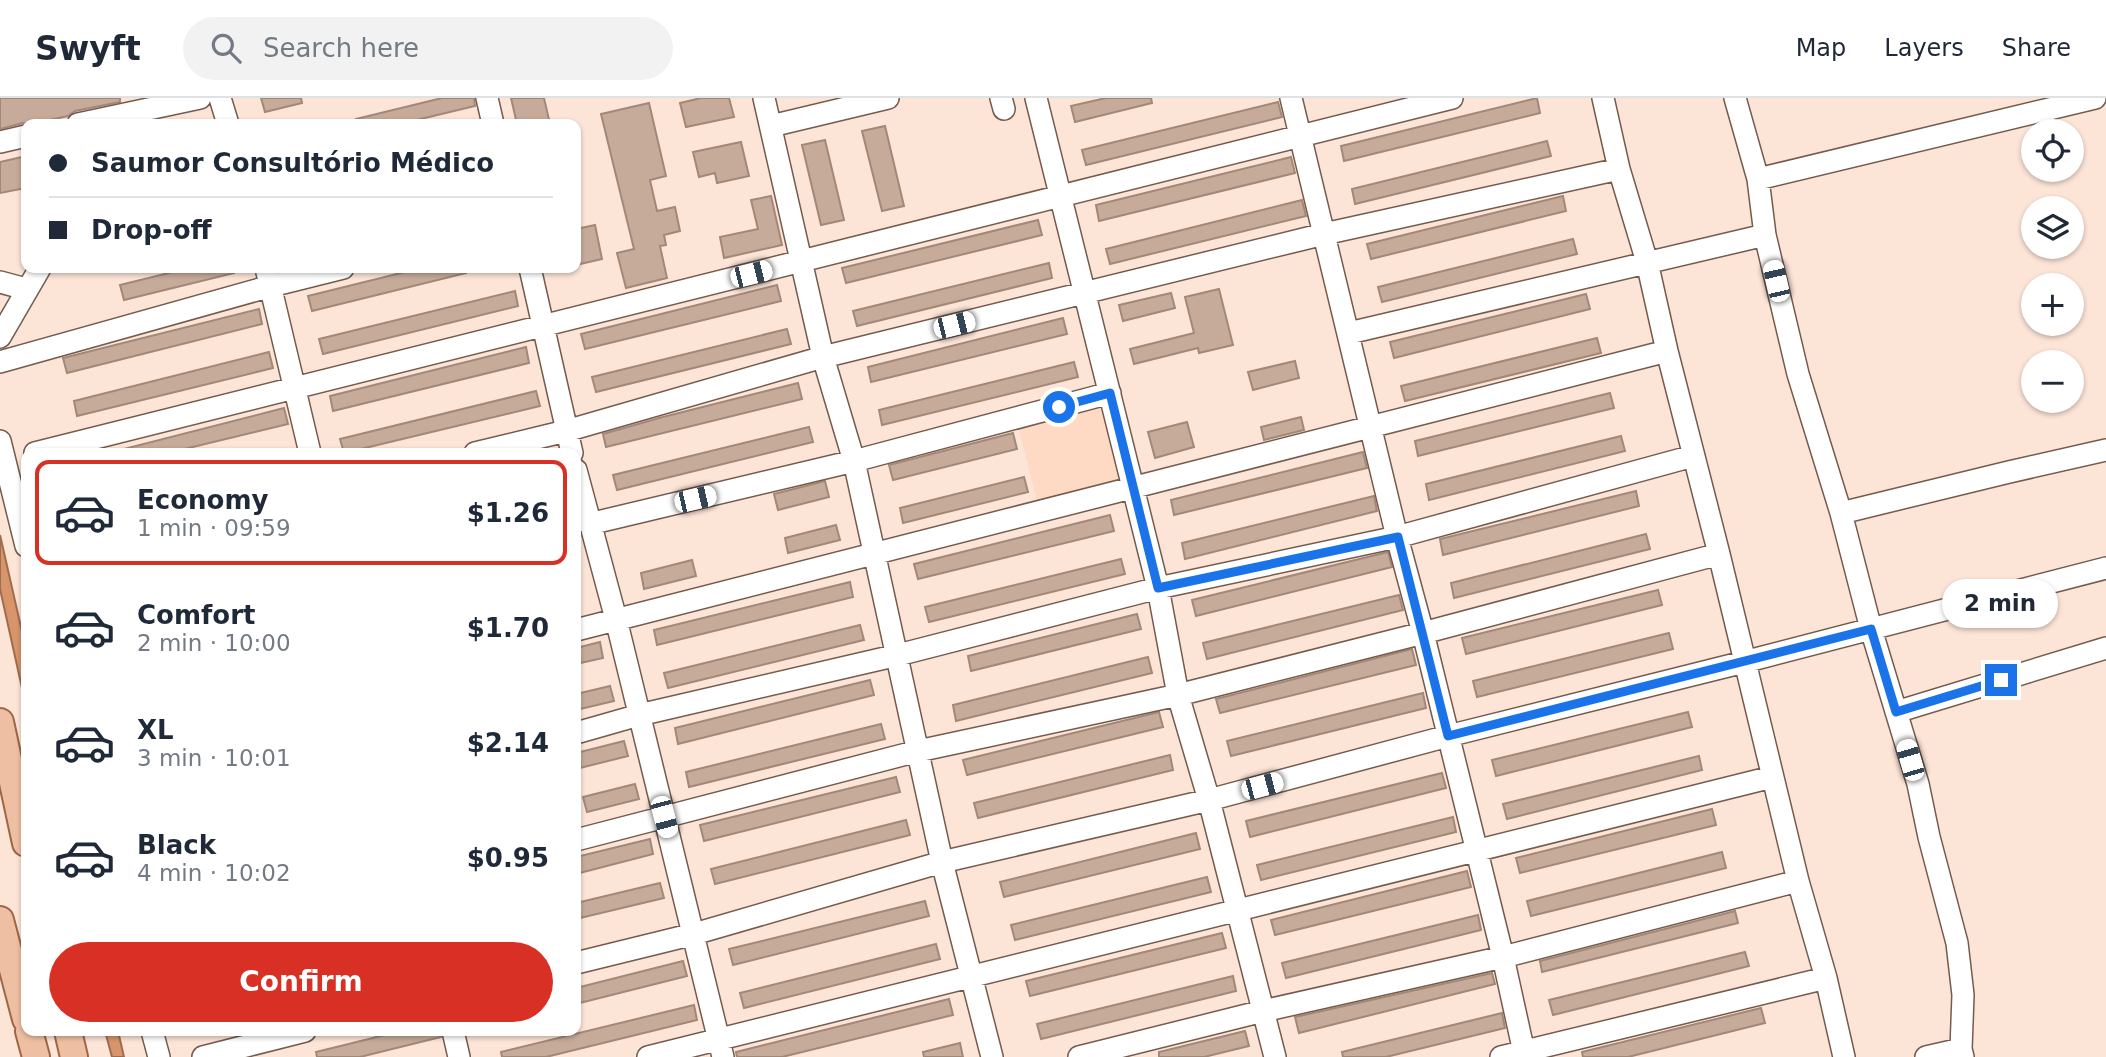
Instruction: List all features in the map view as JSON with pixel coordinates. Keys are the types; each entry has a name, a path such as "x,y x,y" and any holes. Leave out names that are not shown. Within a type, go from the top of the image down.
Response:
{"main road":[{"path":"0,722 21,820"},
{"path":"0,920 21,1000"},
{"path":"30,1036 36,1057"},
{"path":"69,1036 74,1057"}],"street":[{"path":"111,119 200,98"},
{"path":"220,98 226,119"},
{"path":"487,98 493,119"},
{"path":"764,98 823,357 854,461 942,862 992,1057"},
{"path":"771,126 888,98"},
{"path":"1291,98 1525,1054"},
{"path":"55,448 1452,98"},
{"path":"1603,98 1619,169 1647,262 1772,777 1844,1057"},
{"path":"1735,98 1758,179 1765,235 1798,374 1841,513 1871,629 1917,784 1957,943 1963,995 1962,1053 1926,1057"},
{"path":"1758,179 2095,98"},
{"path":"1042,99 1060,197 1158,588 1178,695 1209,800 1275,1057"},
{"path":"0,142 21,137"},
{"path":"496,448 566,431 823,357 1324,234 1619,169"},
{"path":"1349,333 1765,235"},
{"path":"0,337 37,273"},
{"path":"0,362 269,277 302,273"},
{"path":"531,273 571,448"},
{"path":"269,277 309,448"},
{"path":"0,282 26,289"},
{"path":"581,629 1667,351"},
{"path":"589,524 854,461 1110,393"},
{"path":"1841,513 2106,450"},
{"path":"21,455 2,451 21,526"},
{"path":"581,732 639,715 898,655 1158,588 1398,537 1693,456"},
{"path":"581,491 616,619 721,1048"},
{"path":"581,838 918,751 1178,695 1719,554"},
{"path":"581,962 694,934 942,862 1209,800 1448,736 1871,629 2104,576"},
{"path":"1896,712 2106,648"},
{"path":"648,1057 721,1048 971,976 1772,777"},
{"path":"1079,1057 1263,1011 1503,957 1798,881"},
{"path":"1500,1057 1525,1054 1825,978"},
{"path":"153,1036 159,1057"},
{"path":"203,1057 285,1036"},
{"path":"454,1036 460,1057"}],"shaded area":[{"path":"1100,405 1119,481 1037,501 1018,425"},
{"path":"0,535 21,627 21,684 0,589"},
{"path":"106,1036 119,1036 124,1057 112,1057"}],"building":[{"path":"0,98 120,98 120,102 75,111 68,116 54,119 21,119 21,124 0,129"},
{"path":"261,98 301,98 302,103 265,112"},
{"path":"442,98 474,98 475,106 421,119 356,119"},
{"path":"511,98 544,98 549,119 516,119"},
{"path":"701,98 729,98 734,117 686,127 680,103"},
{"path":"1106,98 1151,98 1152,103 1075,122 1071,106"},
{"path":"1537,98 1540,113 1344,161 1341,146"},
{"path":"1278,102 1282,117 1086,165 1082,150"},
{"path":"649,103 666,176 650,180 657,211 675,207 680,231 664,235 666,245 660,246 667,278 626,288 617,253 634,249 601,114"},
{"path":"885,126 904,206 882,211 862,131"},
{"path":"825,140 844,220 821,225 802,145"},
{"path":"1547,141 1551,156 1355,204 1352,189"},
{"path":"741,142 749,176 717,183 715,173 699,177 693,152"},
{"path":"21,157 21,189 0,193 0,162"},
{"path":"1291,157 1295,173 1099,221 1096,205"},
{"path":"771,196 782,245 724,258 720,237 758,229 751,200"},
{"path":"1563,196 1566,211 1371,259 1367,244"},
{"path":"1302,200 1306,216 1110,264 1106,249"},
{"path":"1038,220 1042,235 846,283 842,268"},
{"path":"595,225 602,259 581,264 581,228"},
{"path":"1573,239 1577,254 1382,302 1378,287"},
{"path":"1049,263 1052,278 857,326 853,311"},
{"path":"169,273 234,273 124,300 120,285"},
{"path":"401,273 466,273 312,311 308,296"},
{"path":"777,285 781,301 585,349 581,334"},
{"path":"1219,289 1233,345 1199,353 1198,348 1134,364 1130,349 1194,333 1185,297"},
{"path":"515,291 518,306 323,354 319,339"},
{"path":"1171,293 1175,308 1123,321 1119,305"},
{"path":"1586,294 1590,309 1394,358 1390,342"},
{"path":"259,309 262,324 67,373 63,358"},
{"path":"1063,318 1067,334 871,382 868,367"},
{"path":"787,329 791,344 596,392 592,377"},
{"path":"1597,338 1601,353 1405,401 1401,386"},
{"path":"526,347 529,363 333,411 330,396"},
{"path":"269,352 273,368 77,416 74,401"},
{"path":"1295,361 1299,378 1253,390 1248,372"},
{"path":"1074,362 1078,377 882,425 879,410"},
{"path":"798,383 802,399 606,447 603,434"},
{"path":"536,391 540,406 365,448 343,448 340,439"},
{"path":"1610,393 1614,408 1418,456 1415,441"},
{"path":"284,408 288,424 189,448 128,448"},
{"path":"1301,417 1304,430 1264,440 1261,427"},
{"path":"1187,422 1194,447 1155,458 1148,432"},
{"path":"809,427 813,442 617,490 613,475"},
{"path":"1013,433 1017,449 893,480 889,465"},
{"path":"1621,436 1625,451 1429,500 1426,484"},
{"path":"1363,452 1367,468 1174,515 1171,500"},
{"path":"1024,477 1028,492 903,523 900,508"},
{"path":"825,481 829,497 778,510 774,494"},
{"path":"1636,491 1639,506 1443,555 1440,539"},
{"path":"1374,496 1377,511 1185,559 1182,543"},
{"path":"1110,515 1114,531 918,579 914,564"},
{"path":"836,525 840,540 788,553 785,538"},
{"path":"1646,534 1650,549 1454,598 1451,583"},
{"path":"1388,552 1392,567 1196,616 1192,600"},
{"path":"1121,559 1125,574 929,622 925,607"},
{"path":"692,560 696,576 644,589 641,573"},
{"path":"850,582 853,597 657,645 654,630"},
{"path":"1658,590 1662,605 1466,654 1462,638"},
{"path":"1399,595 1403,610 1207,659 1203,643"},
{"path":"1137,614 1141,629 971,671 968,656"},
{"path":"860,625 864,640 668,688 664,673"},
{"path":"1669,633 1673,649 1477,697 1473,681"},
{"path":"600,642 603,658 581,663 581,647"},
{"path":"1412,649 1416,665 1220,713 1216,699"},
{"path":"1148,657 1152,673 956,721 953,705"},
{"path":"870,680 874,695 678,744 675,728"},
{"path":"610,686 614,701 581,709 581,693"},
{"path":"1423,693 1426,708 1231,756 1227,741"},
{"path":"1159,712 1163,727 967,775 963,760"},
{"path":"1688,712 1692,727 1496,776 1492,760"},
{"path":"881,724 885,739 689,787 686,772"},
{"path":"624,741 628,756 581,768 581,752"},
{"path":"1170,755 1173,770 978,818 974,803"},
{"path":"1699,756 1702,770 1507,819 1503,804"},
{"path":"1442,773 1446,788 1250,837 1246,821"},
{"path":"896,777 900,792 704,841 700,825"},
{"path":"635,784 639,799 587,812 583,797"},
{"path":"1712,809 1716,825 1520,873 1516,858"},
{"path":"1453,817 1456,832 1261,880 1257,865"},
{"path":"906,820 910,835 715,884 711,869"},
{"path":"1196,833 1200,849 1004,897 1000,882"},
{"path":"650,839 653,854 581,873 581,856"},
{"path":"1722,852 1726,868 1531,916 1527,901"},
{"path":"1467,871 1471,887 1275,935 1271,920"},
{"path":"1207,877 1211,892 1015,940 1011,925"},
{"path":"660,883 664,898 581,918 581,902"},
{"path":"925,901 929,916 733,965 729,949"},
{"path":"1735,911 1738,923 1542,972 1540,961"},
{"path":"1478,915 1481,930 1286,978 1282,963"},
{"path":"1222,933 1226,948 1030,996 1026,981"},
{"path":"936,944 940,959 744,1008 740,993"},
{"path":"1745,952 1749,966 1553,1015 1549,1000"},
{"path":"683,961 687,976 581,1003 581,987"},
{"path":"1492,973 1495,984 1299,1033 1295,1017"},
{"path":"1233,976 1236,991 1041,1039 1037,1024"},
{"path":"949,999 953,1015 782,1057 737,1057 736,1052"},
{"path":"694,1005 697,1020 546,1057 502,1057 501,1052 567,1036 581,1036 581,1033"},
{"path":"1761,1008 1765,1023 1628,1057 1583,1057 1582,1052"},
{"path":"1502,1013 1505,1028 1386,1057 1343,1057 1342,1052"},
{"path":"1245,1031 1249,1046 1204,1057 1159,1057 1159,1052"},
{"path":"381,1036 441,1037 360,1057 317,1057 316,1052"},
{"path":"960,1043 963,1057 924,1057 923,1052"}],"route":[{"path":"1059,407 1110,393 1158,588 1398,537 1448,736 1871,629 1896,712 2001,680"}]}
